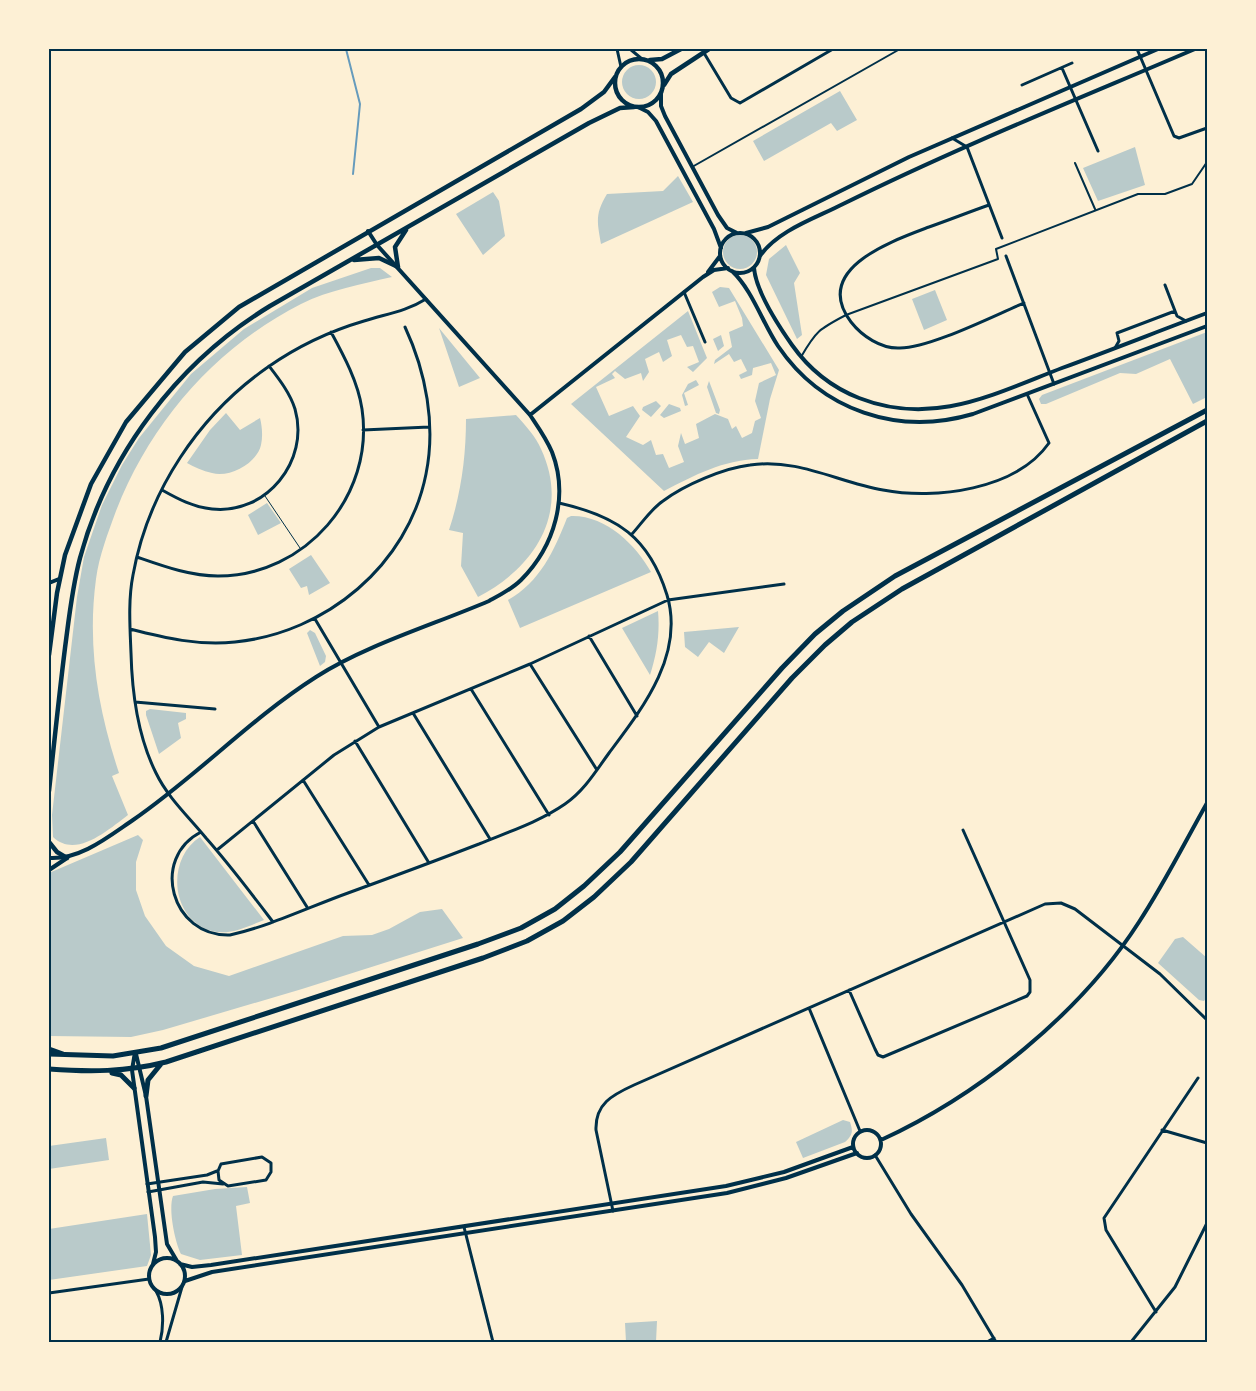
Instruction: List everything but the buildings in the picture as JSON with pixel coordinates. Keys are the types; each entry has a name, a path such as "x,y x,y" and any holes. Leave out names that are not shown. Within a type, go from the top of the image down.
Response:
{"highway":[{"path":"49,1054 113,1056 161,1048 478,944 521,928 555,909 584,886 620,852 782,668 815,634 849,606 895,576 1207,410"},
{"path":"49,1069 132,1070 174,1059 483,958 527,941 563,921 594,897 631,862 792,678 825,645 852,622 902,589 1207,422"},
{"path":"49,1049 71,1056"},
{"path":"146,1096 148,1080 154,1071 159,1065 174,1059"},
{"path":"104,1071 121,1075 134,1088"}],"main road":[{"path":"49,655 54,609 72,532 102,462 126,422 168,369 203,335 239,307 594,101 610,86 620,67 630,60 662,59 681,49"},
{"path":"49,792 76,577 90,528 116,469 151,415 180,379 213,347 248,320 348,261 589,122 620,108 652,104 661,94 663,85 671,74 709,49"},
{"path":"648,60 660,70 663,85"},
{"path":"615,77 615,88 619,97 636,107"},
{"path":"398,267 395,247 408,227"},
{"path":"348,261 379,258 398,267"},
{"path":"49,842 57,852 67,858 49,870"}],"street":[{"path":"617,49 620,67"},
{"path":"630,49 642,59"},
{"path":"703,52 731,98 740,103 834,49"},
{"path":"692,167 900,49"},
{"path":"1137,49 1174,136 1179,138 1207,128"},
{"path":"703,277 720,256 721,248 726,238 737,233 768,228 873,173 1158,49"},
{"path":"1195,49 880,186 789,232 770,244 760,256 754,268 758,284 782,329 802,357 817,373 844,391 878,405 908,410 933,410 958,406 1207,313"},
{"path":"1022,86 1072,63"},
{"path":"1062,68 1098,151"},
{"path":"661,94 661,108 692,167 724,225 737,233"},
{"path":"636,107 648,112 656,121 714,229 721,248"},
{"path":"952,138 967,147 1002,238"},
{"path":"802,357 814,334 822,327 846,315 998,259 996,249 1095,209 1138,194 1165,194 1192,184 1207,162"},
{"path":"1075,163 1095,209"},
{"path":"989,205 890,242 864,257 848,273 843,282 840,299 846,315 853,325 872,341 898,348 925,343 1024,304"},
{"path":"49,858 67,858 95,845 168,795 288,696 340,663 489,601 516,584 531,569 547,544 556,521 560,503 558,478 551,451 530,415 377,245 368,231"},
{"path":"746,233 757,242 760,256"},
{"path":"720,256 728,268 741,281 771,335 792,365 818,390 851,408 895,421 934,423 972,414 1207,326"},
{"path":"1006,256 1054,384"},
{"path":"530,415 703,277 714,270 728,268"},
{"path":"732,271 744,272 754,268"},
{"path":"1164,285 1175,311 1181,319 1186,321"},
{"path":"684,292 705,342"},
{"path":"273,922 217,850 168,795 147,751 135,702 130,629 132,576 150,516 162,490 186,449 211,417 229,398 269,366 331,332 409,308 426,299"},
{"path":"1115,348 1119,341 1118,333 1175,311"},
{"path":"130,629 192,642 236,642 264,637 315,619 363,585 394,550 414,513 426,476 429,427 427,397 422,374 405,327"},
{"path":"137,557 177,570 217,576 262,570 279,564 320,535 343,504 354,482 361,461 363,430 358,393 344,356 331,332"},
{"path":"162,490 180,501 212,510 240,507 264,495 281,481 288,471 294,455 298,423 288,395 269,366"},
{"path":"632,534 663,501 713,475 750,465 787,464 816,470 883,490 950,491 994,483 1024,468 1049,443 1027,394"},
{"path":"363,430 429,427"},
{"path":"201,832 184,846 174,866 174,896 186,917 196,927 209,934 218,936 240,933 273,922 307,907 429,863 549,815 567,802 597,770 651,694 663,665 670,623 668,600 660,572 632,534 603,516 560,503"},
{"path":"49,582 60,579"},
{"path":"217,850 303,780 355,741 379,727 471,690 668,600 784,584"},
{"path":"49,605 54,609"},
{"path":"315,619 379,727"},
{"path":"589,636 637,716"},
{"path":"530,664 597,770"},
{"path":"471,690 549,815"},
{"path":"135,702 215,709"},
{"path":"413,713 490,839"},
{"path":"355,741 429,863"},
{"path":"303,780 369,885"},
{"path":"881,1140 944,1108 1008,1062 1082,993 1139,922 1207,803"},
{"path":"253,821 307,907"},
{"path":"850,990 875,1049 878,1055 883,1057 1027,996 1032,987 1030,980 963,830"},
{"path":"613,1211 596,1130 596,1120 604,1101 630,1087 1045,904 1061,903 1075,909 1177,989 1207,1020"},
{"path":"808,1008 860,1131"},
{"path":"135,1052 141,1068 146,1096 167,1244 184,1271 184,1282 166,1342"},
{"path":"135,1052 132,1070 147,1192 156,1247 148,1279"},
{"path":"1156,1312 1106,1230 1104,1218 1198,1078"},
{"path":"867,1129 874,1131 881,1140 881,1147 875,1155 865,1158 857,1153 853,1146 854,1138 860,1131 867,1129"},
{"path":"1162,1130 1207,1144"},
{"path":"153,1264 161,1259 192,1266 211,1265 612,1204 754,1180 784,1172 853,1146"},
{"path":"184,1282 212,1272 746,1189 786,1178 857,1153"},
{"path":"875,1155 911,1214 955,1275 995,1340 987,1342"},
{"path":"147,1192 203,1182 228,1186 266,1180 271,1172 271,1163 262,1157 221,1164 217,1176 223,1184"},
{"path":"146,1184 207,1175 218,1171"},
{"path":"1131,1342 1175,1287 1207,1223"},
{"path":"464,1227 464,1234 494,1342"},
{"path":"148,1279 160,1299 162,1312 160,1342"},
{"path":"49,1293 148,1279"},
{"path":"156,1291 169,1294 182,1287"}],"lane":[{"path":"264,495 301,549"}],"shaded area":[{"path":"639,65 651,70 656,82 651,94 639,99 627,94 622,82 627,70"},
{"path":"840,91 857,120 837,131 831,123 764,161 753,141"},
{"path":"1135,147 1145,185 1098,201 1083,168"},
{"path":"678,176 693,202 601,244 598,218 600,207 607,194 663,191"},
{"path":"493,192 499,201 505,236 483,255 456,214"},
{"path":"740,235 752,240 757,252 752,264 740,269 728,264 723,252 728,240"},
{"path":"786,245 800,273 794,283 802,335 797,339 766,275 769,259"},
{"path":"371,268 380,268 392,277 334,291 301,304 241,342 214,365 167,418 130,478 116,511 99,562 93,629 96,678 100,702 119,773 112,776 128,815 92,840 72,845 62,843 53,837 52,815 77,597 84,557 102,505 122,465 139,438 191,374 244,329 312,288"},
{"path":"720,287 729,288 779,370 770,399 758,459 721,465 664,491 571,404 688,311 707,358 693,372 687,367 699,362 693,346 687,347 681,335 667,340 672,356 663,362 659,352 645,359 649,372 643,381 641,373 625,379 615,371 612,374 615,378 596,387 609,416 633,406 640,416 626,437 643,445 651,440 656,455 663,454 669,468 684,462 678,446 681,433 685,444 699,438 696,424 715,414 728,419 732,429 736,426 742,438 752,433 755,421 761,418 755,401 759,383 776,375 771,363 753,368 752,375 741,379 739,375 747,371 741,359 734,362 729,354 714,364 715,360 732,347 729,332 743,326 735,301 719,307 712,292"},
{"path":"935,290 947,320 924,330 912,299"},
{"path":"439,328 480,378 459,387"},
{"path":"1207,332 1207,397 1193,404 1170,359 1136,374 1120,373 1046,404 1041,404 1039,399 1042,395"},
{"path":"721,335 724,346 718,351 713,339"},
{"path":"696,380 699,385 684,393 688,405 685,406 682,395 688,384"},
{"path":"709,381 720,410 719,414 716,413 707,387"},
{"path":"656,401 661,406 651,417 642,410 643,407"},
{"path":"669,404 680,408 681,411 664,418 660,415"},
{"path":"226,413 240,430 260,418 262,442 254,458 242,468 219,474 205,471 187,463 210,430"},
{"path":"516,415 539,445 549,473 552,495 549,516 542,536 516,571 478,597 461,566 463,533 449,530 457,503 462,475 466,419"},
{"path":"267,503 281,523 258,535 248,515"},
{"path":"571,516 584,517 608,526 628,542 651,572 520,628 508,600 529,584 545,565 567,518"},
{"path":"311,555 330,583 309,595 307,586 301,588 289,569"},
{"path":"658,611 657,643 650,675 622,628"},
{"path":"739,627 724,653 709,642 698,657 685,647 684,632"},
{"path":"310,630 315,633 326,656 325,662 320,666 307,633"},
{"path":"150,709 186,713 186,719 178,723 181,738 159,754 146,715 146,711"},
{"path":"138,835 143,840 136,862 136,890 145,916 166,946 194,966 229,976 343,936 372,935 389,929 420,912 442,909 463,938 302,989 163,1030 131,1037 49,1036 49,873"},
{"path":"200,837 264,920 239,930 219,932 212,931 198,924 188,914 181,902 178,888 178,873 182,859 189,847"},
{"path":"1183,937 1207,958 1207,997 1204,1001 1199,1000 1158,963 1175,939"},
{"path":"843,1120 850,1122 851,1125 852,1133 848,1140 803,1158 796,1142"},
{"path":"106,1138 109,1160 49,1169 49,1146"},
{"path":"247,1187 250,1203 236,1206 242,1255 200,1260 181,1254 173,1225 171,1209 173,1196 215,1189"},
{"path":"147,1214 151,1255 147,1266 49,1280 49,1229"},
{"path":"657,1321 656,1342 626,1342 625,1323"}],"waterway":[{"path":"346,49 360,104 353,174"}]}
